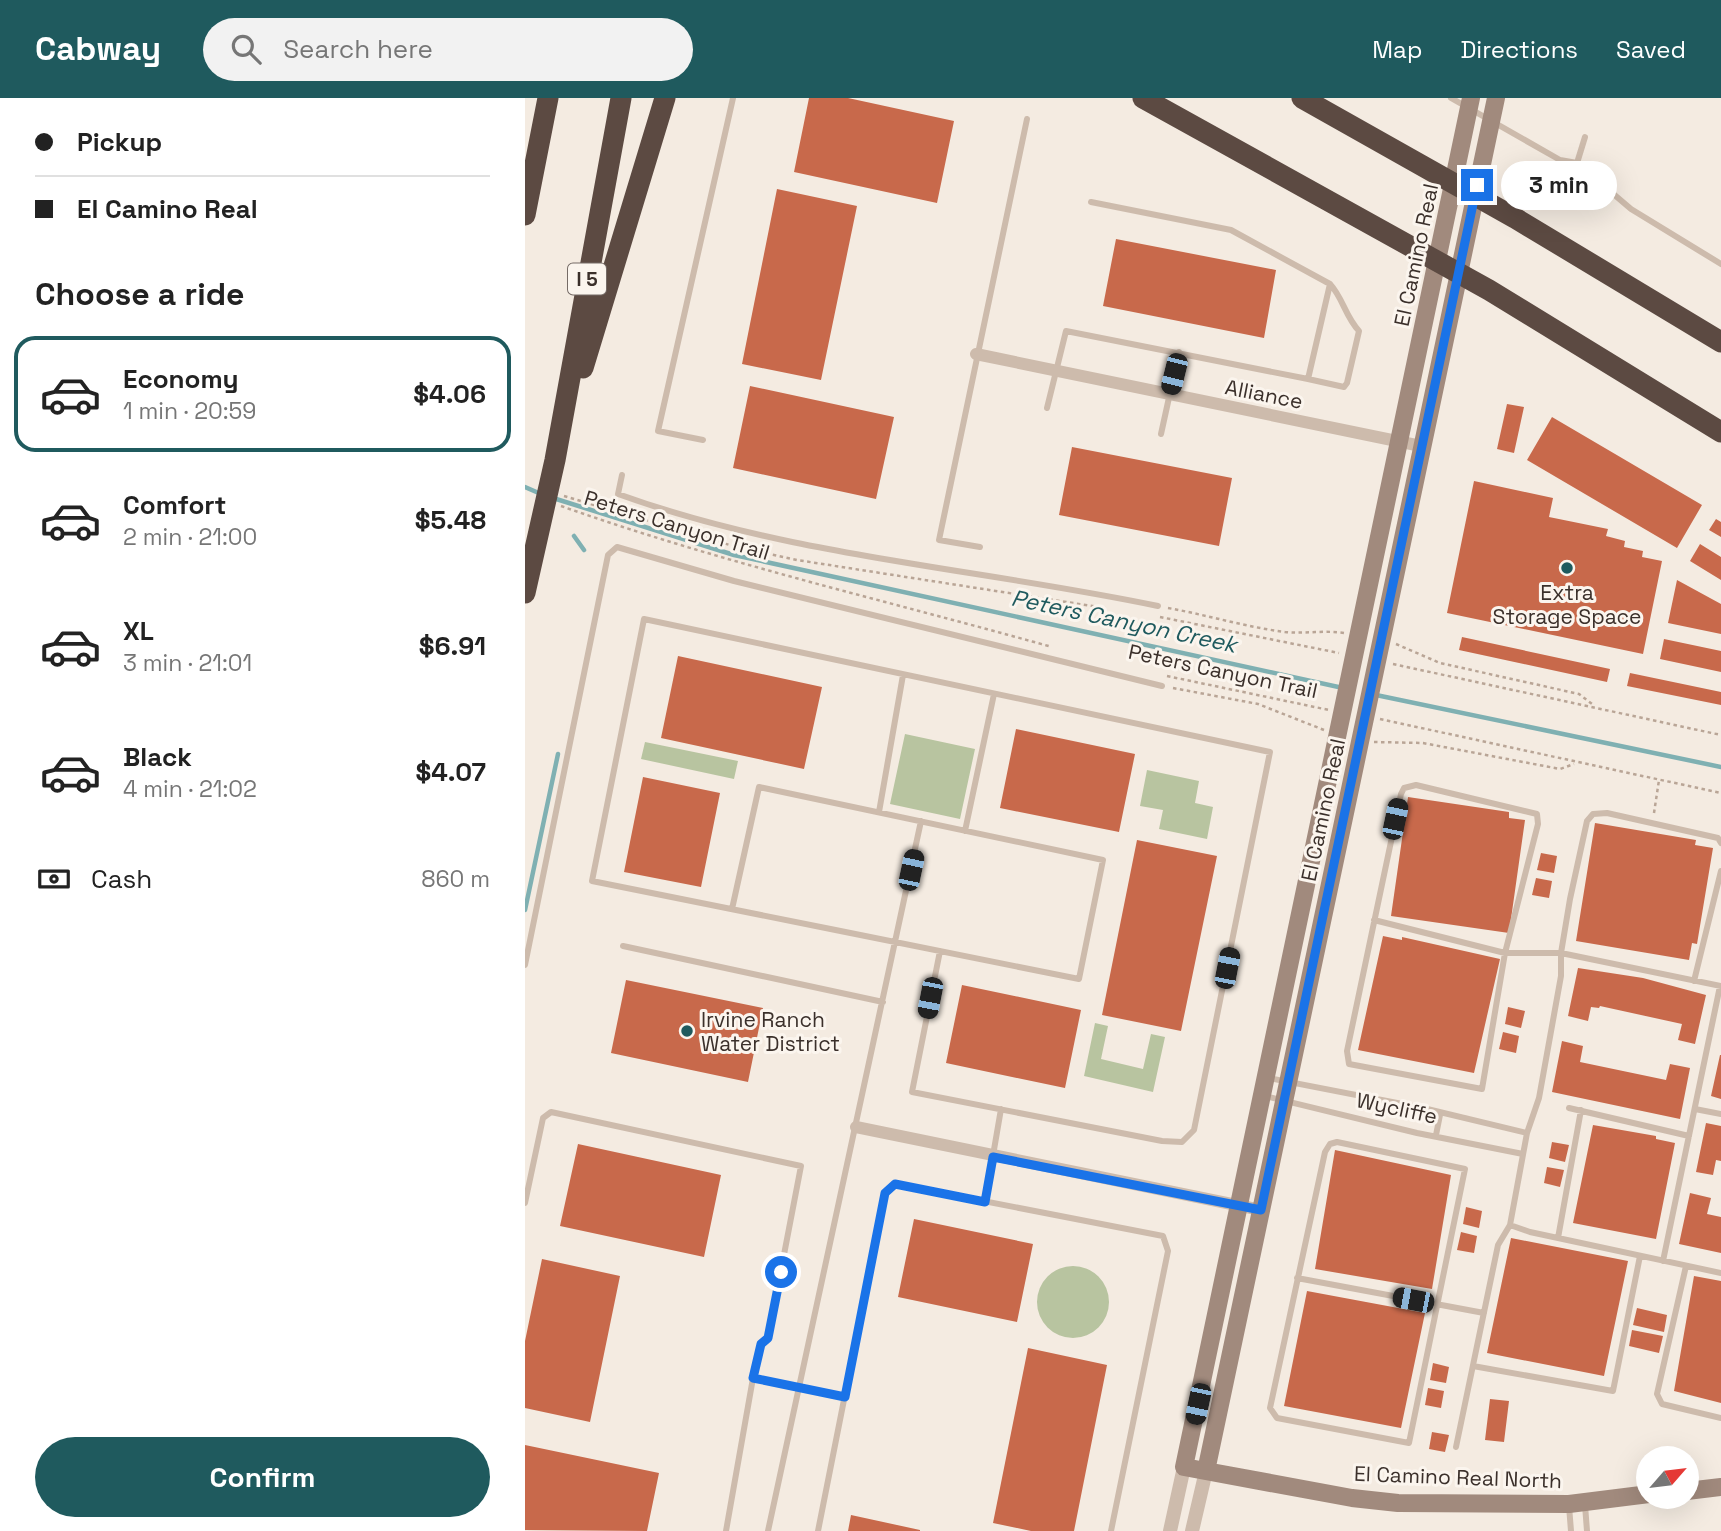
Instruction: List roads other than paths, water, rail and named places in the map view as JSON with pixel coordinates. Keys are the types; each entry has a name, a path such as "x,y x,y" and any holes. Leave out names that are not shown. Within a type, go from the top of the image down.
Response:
{"highway":[{"path":"525,215 548,98"},
{"name":"I 5","path":"525,593 555,460 621,98"},
{"path":"555,460 665,98"},
{"path":"1143,98 1489,290 1721,432"},
{"path":"1301,98 1515,218 1721,342"}],"main road":[{"name":"El Camino Real","path":"1206,1471 1369,721 1378,656 1496,98"},
{"name":"El Camino Real","path":"1184,1467 1468,110"},
{"name":"El Camino Real North","path":"1184,1467 1352,1499 1398,1503 1577,1503 1636,1496"},
{"path":"1699,1490 1721,1487"}],"street":[{"name":"Alliance","path":"976,354 1421,446"},
{"path":"856,1127 1261,1210"},
{"name":"El Camino Real","path":"1170,1531 1184,1467"},
{"name":"El Camino Real","path":"1192,1531 1206,1471"}],"lane":[{"path":"703,440 658,432 733,98"},
{"path":"1451,98 1489,128 1560,160 1577,163 1631,209 1721,264"},
{"path":"980,547 939,540 1027,119"},
{"path":"1577,163 1585,137"},
{"path":"1047,408 1066,331 1344,387 1359,331 1348,319 1341,296 1330,284 1231,230 1091,202"},
{"path":"1308,379 1330,284"},
{"path":"1161,434 1179,352"},
{"path":"622,475 618,494 660,509 794,544 1087,590 1158,606"},
{"path":"525,965 607,555 617,547 734,581 1162,685"},
{"path":"732,909 759,787 1103,860 1079,979 896,942 592,881 644,619 1270,752 1194,1130 1190,1137 1173,1143 912,1091 940,951"},
{"path":"879,812 903,675"},
{"path":"965,831 994,694"},
{"path":"1416,785 1537,814 1538,824 1506,953 1482,1089 1349,1064 1347,1051 1404,788 1416,785"},
{"path":"1456,1447 1498,1245 1510,1225 1527,1133 1539,1098 1561,976 1561,953 1587,821 1593,814 1607,813 1718,838 1721,843"},
{"path":"768,1531 921,821"},
{"path":"1694,981 1721,871"},
{"path":"1374,920 1506,953 1561,953 1721,986 1663,1261"},
{"path":"623,946 883,1002"},
{"name":"Wycliffe","path":"1267,1077 1423,1108 1440,1115 1527,1133"},
{"name":"Wycliffe","path":"1263,1096 1417,1133 1523,1154"},
{"path":"1569,1108 1689,1136"},
{"path":"985,1202 1001,1109"},
{"path":"1695,1109 1721,1114"},
{"path":"1558,1238 1581,1111"},
{"path":"525,1203 543,1118 551,1112 801,1166 768,1338 761,1344 753,1378 726,1531"},
{"path":"1436,1135 1440,1115"},
{"path":"1337,1142 1465,1168 1437,1304 1409,1443 1277,1418 1272,1414 1270,1408 1297,1278 1325,1152 1330,1144 1337,1142"},
{"path":"818,1531 885,1193 895,1184 1163,1236 1168,1251 1111,1531"},
{"path":"1510,1225 1721,1273"},
{"path":"1473,1366 1613,1391 1640,1256"},
{"path":"1686,1266 1657,1394 1662,1404 1721,1418"},
{"path":"1297,1278 1484,1313"},
{"path":"753,1378 845,1397"},
{"path":"1571,1531 1577,1503"},
{"path":"1577,1503 1587,1531"}],"waterway":[{"name":"Peters Canyon Creek","path":"525,487 541,494"},
{"name":"Peters Canyon Creek","path":"553,498 734,555 1343,688"},
{"path":"574,536 584,550"},
{"name":"Peters Canyon Creek","path":"1376,695 1721,767"},
{"path":"525,910 558,754"}],"place":[{"name":"Extra Storage Space","path":"1567,568"},
{"name":"Irvine Ranch Water District","path":"687,1031"}]}
